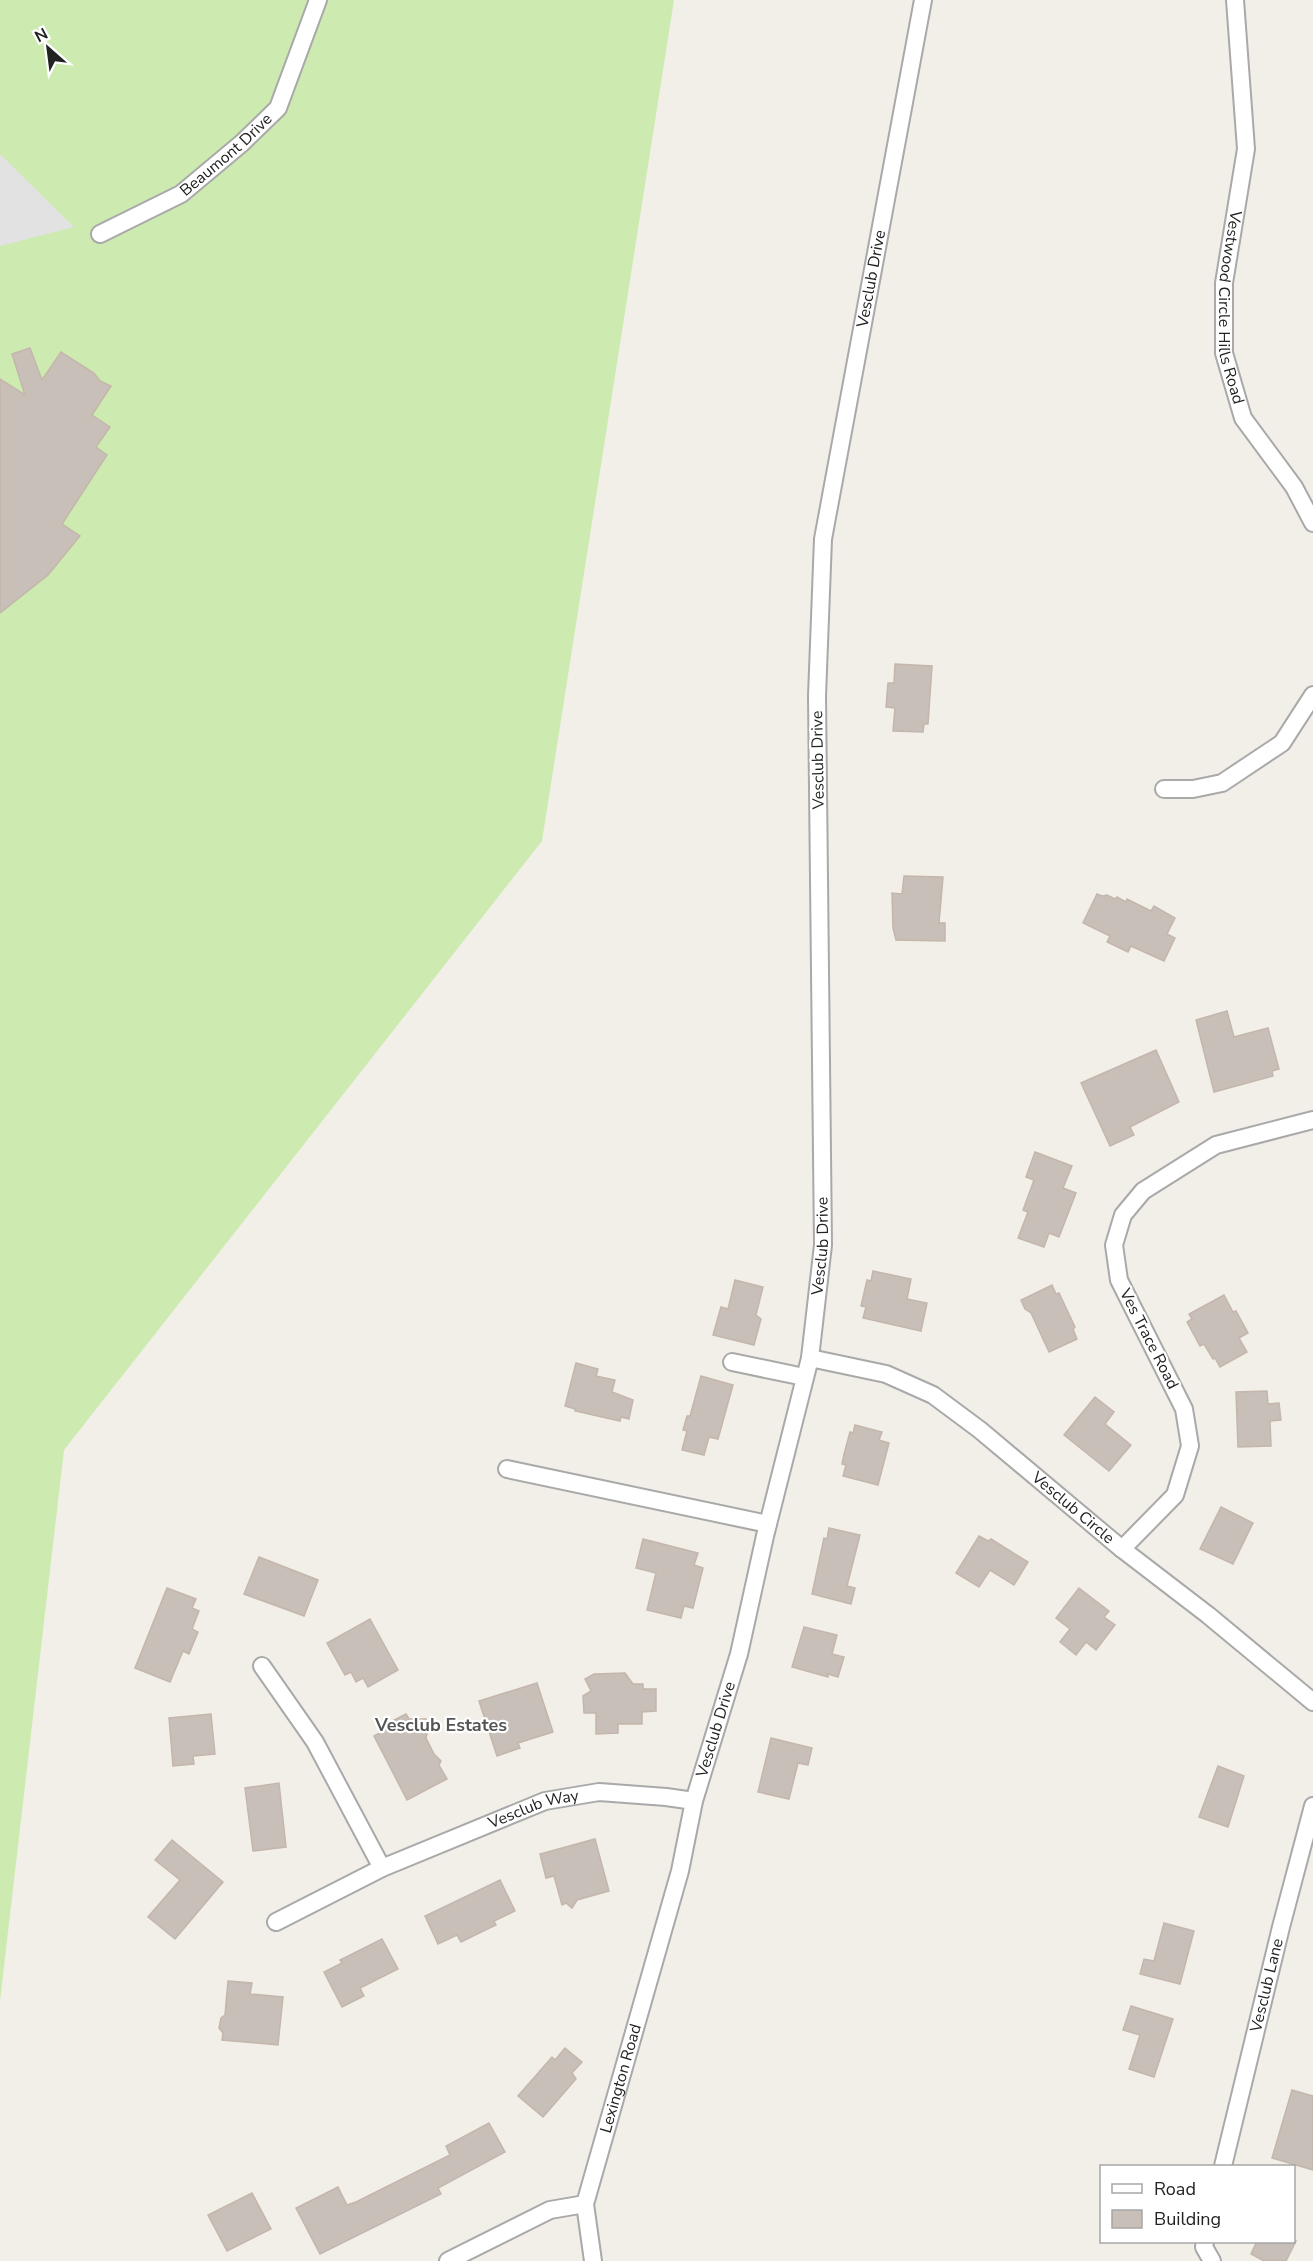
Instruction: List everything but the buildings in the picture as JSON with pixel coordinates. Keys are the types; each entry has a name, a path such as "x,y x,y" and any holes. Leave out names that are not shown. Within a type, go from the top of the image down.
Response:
{"street":[{"name":"Beaumont Drive","path":"99,234 181,194 243,143 278,108 318,0"},
{"name":"Vesclub Drive","path":"673,1898 694,1801 739,1654 768,1524 810,1358 823,1245 817,696 823,538 923,0"},
{"name":"Vestwood Circle Hills Road","path":"1235,0 1246,148 1224,283 1224,353 1243,418 1294,487 1313,523"},
{"path":"1164,789 1193,789 1222,783 1282,743 1313,696"},
{"name":"Ves Trace Road","path":"1122,1549 1175,1495 1190,1446 1184,1409 1119,1280 1114,1245 1123,1215 1143,1191 1216,1145 1313,1120"},
{"name":"Vesclub Circle","path":"810,1358 886,1374 933,1395 980,1430 1122,1549 1208,1614 1313,1702"},
{"path":"732,1362 804,1377"},
{"path":"507,1469 768,1524"},
{"path":"262,1666 315,1742 382,1868"},
{"name":"Vesclub Way","path":"276,1922 382,1868 545,1800 599,1792 694,1801"},
{"name":"Vesclub Lane","path":"1223,2165 1313,1806"},
{"name":"Lexington Road","path":"593,2261 585,2204 673,1898"},
{"path":"448,2261 550,2210 585,2204"},
{"path":"1205,2243 1204,2247 1212,2261"}],"green space":[{"path":"0,0 674,0 542,841 64,1450 0,2001"}],"shaded area":[{"path":"0,154 74,227 0,246"}],"district":[{"name":"Vesclub Estates","path":"441,1725"}]}
